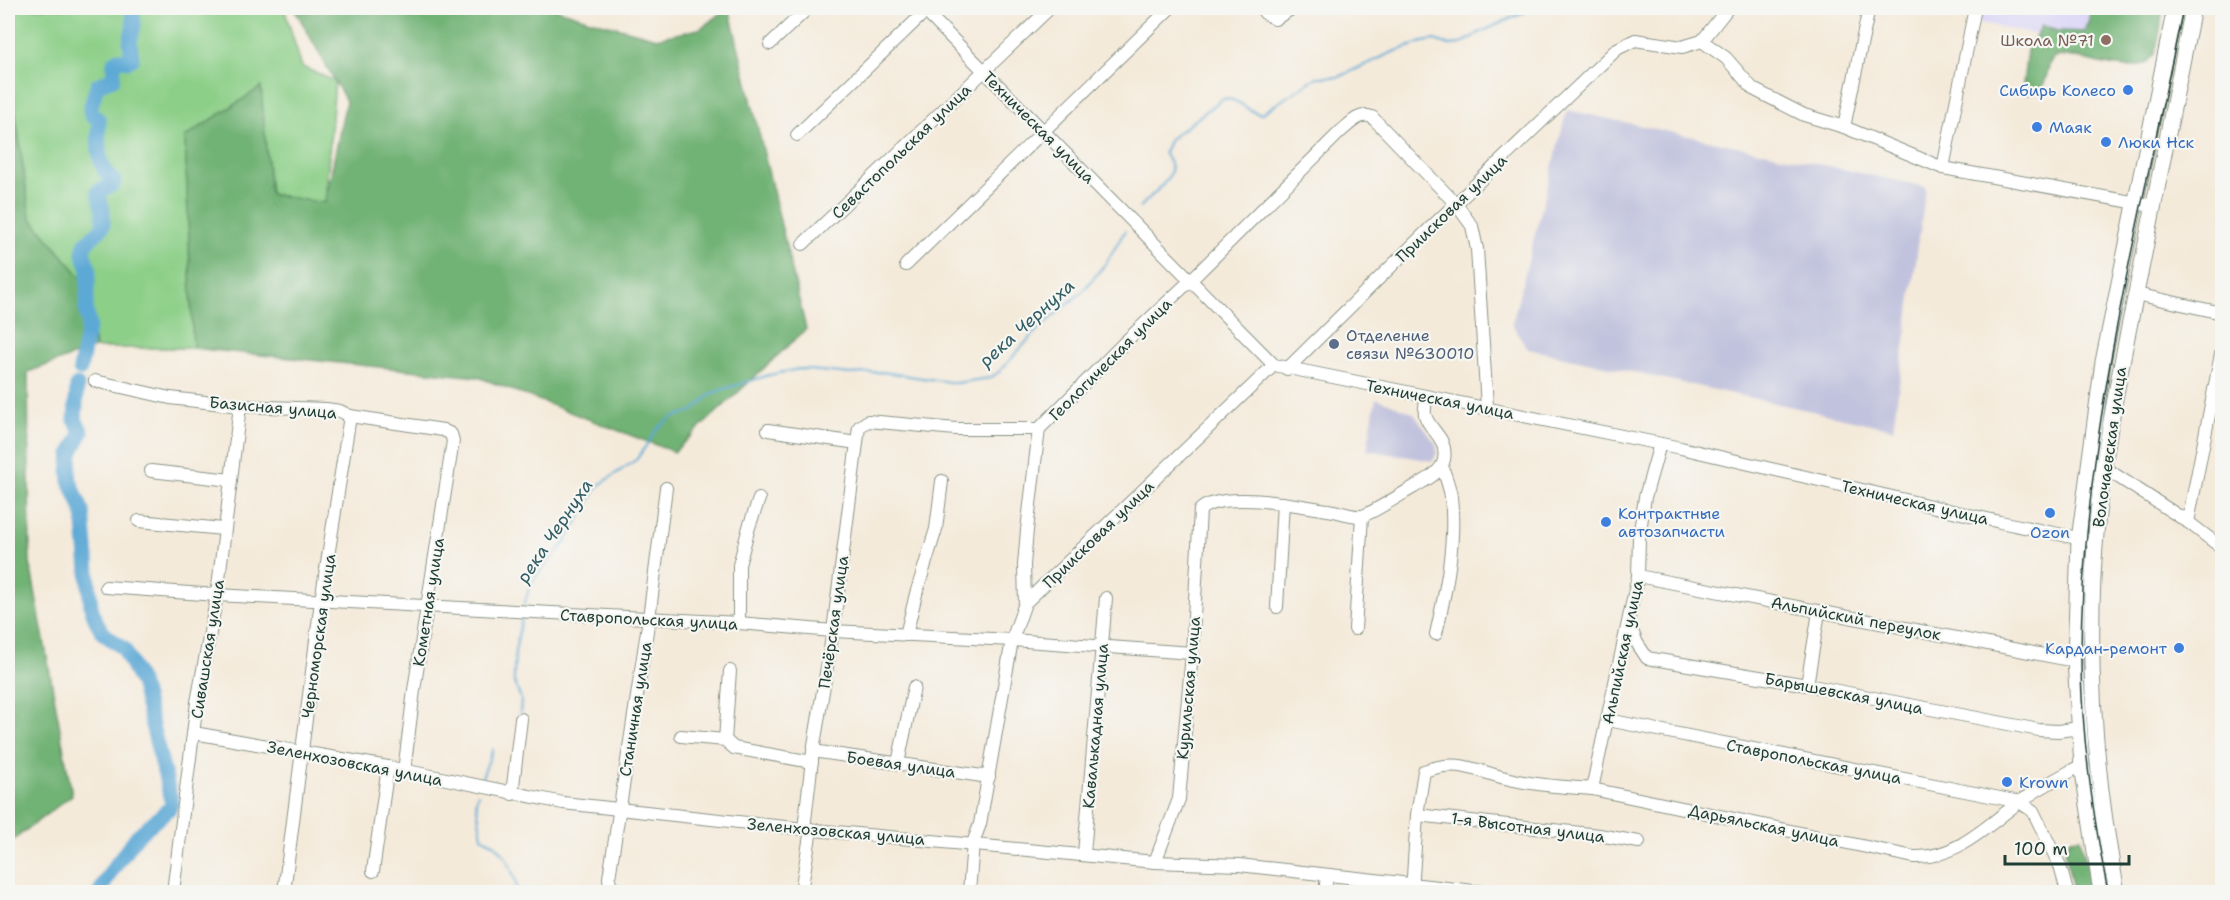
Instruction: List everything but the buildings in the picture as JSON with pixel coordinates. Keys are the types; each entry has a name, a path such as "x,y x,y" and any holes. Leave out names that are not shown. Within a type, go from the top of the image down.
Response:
{"main road":[{"name":"Волочаевская улица","path":"2117,892 2094,721 2091,650 2096,541 2096,466 2103,362 2175,8"},
{"name":"Волочаевская улица","path":"2101,892 2082,765 2079,728 2075,661 2079,540 2136,294 2193,8"}],"street":[{"path":"770,44 808,8"},
{"name":"Севастопольская улица","path":"803,243 1050,8"},
{"path":"906,265 1170,8"},
{"path":"1261,8 1275,19 1293,8"},
{"path":"1728,8 1702,41 1726,58 1753,89 1804,115 1844,127 1943,168 2154,206"},
{"path":"1844,127 1869,8"},
{"path":"1943,168 1975,8"},
{"path":"797,135 926,9"},
{"name":"Техническая улица","path":"926,9 984,72 1192,279 1274,365 1660,444 2079,540 2096,541"},
{"name":"Приисковая улица","path":"1287,369 1617,49 1635,40 1682,47 1702,41"},
{"name":"Геологическая улица","path":"969,892 973,843 981,824 1012,640 1026,603 1024,565 1039,429 1126,341 1359,116 1365,114 1372,117 1456,204"},
{"path":"1456,204 1472,226 1475,236 1487,407"},
{"path":"2136,294 2223,313"},
{"path":"2188,522 2223,349"},
{"name":"Приисковая улица","path":"1026,603 1274,365"},
{"name":"Базисная улица","path":"95,381 170,398 240,406 340,411 350,416 443,430 451,434"},
{"path":"1277,608 1283,503 1362,516 1427,480 1442,466 1444,459 1439,435 1425,414 1426,397"},
{"name":"Сивашская улица","path":"173,892 197,702 217,595 223,529 240,406"},
{"name":"Черноморская улица","path":"284,892 321,601 350,416"},
{"name":"Печёрская улица","path":"801,892 808,829 812,757 833,631 859,427 868,421 956,429 1039,429"},
{"path":"768,430 857,443"},
{"name":"Кометная улица","path":"404,772 414,690 453,441 451,434"},
{"name":"Альпийская улица","path":"1592,789 1638,576 1639,538 1645,497 1660,444"},
{"path":"1436,634 1448,582 1452,521 1451,494 1442,466"},
{"path":"2096,466 2188,522 2223,548"},
{"path":"151,471 231,480"},
{"path":"906,635 936,529 942,481"},
{"name":"Станичная улица","path":"622,891 610,885 609,878 649,618 666,488"},
{"path":"739,623 739,565 759,499"},
{"name":"Курильская улица","path":"1155,862 1179,799 1192,653 1200,510 1206,504 1215,502 1247,500 1283,503"},
{"path":"1355,629 1362,516"},
{"path":"139,521 223,529"},
{"name":"Альпийский переулок","path":"1638,576 2075,661"},
{"name":"Ставропольская улица","path":"106,587 739,623 1192,653"},
{"name":"Кавалькадная улица","path":"1084,854 1106,598"},
{"path":"1807,685 1819,612"},
{"name":"Барышевская улица","path":"1629,624 1637,643 1647,658 1807,685 2039,730 2058,731 2079,728"},
{"path":"725,740 730,671"},
{"path":"898,763 914,687"},
{"path":"512,794 521,719"},
{"name":"Ставропольская улица","path":"1608,720 2020,802"},
{"name":"Зеленхозовская улица","path":"194,733 388,768 562,803 1155,862 1239,865 1412,889 1483,892"},
{"name":"Боевая улица","path":"681,736 725,740 734,748 812,757 898,763 989,777"},
{"name":"Дарьяльская улица","path":"1418,815 1424,771 1439,765 1465,765 1483,773 1514,780 1552,787 1592,789 1914,857 1930,858 1971,840 2020,802 2082,765"},
{"path":"372,871 388,768"},
{"path":"2020,802 2033,811 2060,866 2067,892"},
{"path":"1412,889 1418,815"},
{"name":"1-я Высотная улица","path":"1418,815 1588,833 1639,843"},
{"path":"1325,892 1327,876"}],"shaded area":[{"name":"Школа №71","path":"1980,8 2157,8 2146,58 1977,22"},
{"path":"1567,110 1926,187 1893,429 1528,349 1512,324"},
{"path":"1376,398 1413,413 1436,444 1437,452 1433,461 1367,450"}],"green space":[{"path":"8,8 284,8 302,67 335,81 325,204 270,194 185,137 193,348 95,348 85,282 30,217 8,60"},
{"path":"294,8 553,8 657,38 699,29 729,8 806,329 674,452 478,377 193,348 185,137 261,87 270,194 325,203 346,101"},
{"path":"2090,8 2163,8 2154,54 2146,63 2123,67 2057,56 2050,62 2043,88 2036,93 2022,94 2027,50 2042,26 2057,31 2083,32 2089,23"},
{"path":"8,60 30,217 85,282 95,348 28,372 30,563 72,795 8,844 8,260 14,256 8,215"},
{"path":"2080,838 2093,892 2073,892 2065,848 2070,839"}],"waterway":[{"path":"80,369 89,324 86,309 89,268 83,253 85,244 103,225 103,211 98,191 114,182 102,165 99,120 91,114 90,110 97,85 113,79 114,62 118,59 128,61 132,59 130,42 134,25 132,8"},
{"name":"река Чернуха","path":"1140,208 1170,175 1171,166 1164,152 1170,139 1222,99 1233,100 1261,114 1317,77 1339,77 1393,52 1423,42 1434,40 1450,45 1461,44 1533,8"},
{"name":"река Чернуха","path":"524,606 529,589 537,575 565,543 598,486 637,459 658,428 673,417 693,411 711,394 721,390 769,375 799,369 851,374 882,372 956,383 990,378 999,372 1039,328 1082,292 1106,263 1125,231"},
{"path":"77,385 75,420 82,432 71,453 69,472 70,481 83,512 91,607 103,633 124,649 142,686 172,803"},
{"name":"река Чернуха","path":"520,714 521,699 514,682 514,674 515,651 522,617"},
{"name":"река Чернуха","path":"481,780 493,749"},
{"name":"река Чернуха","path":"478,794 476,801 482,837 499,848 507,860 513,873 517,892"},
{"path":"100,892 110,873 137,836 170,808"}],"tram line":[{"path":"2108,892 2097,834 2083,718 2081,659 2084,576 2091,494 2116,331 2183,8"}],"place":[{"name":"Школа №71","path":"2106,40"},
{"name":"Сибирь Колесо","path":"2128,90"},
{"name":"Маяк","path":"2037,127"},
{"name":"Люки Нск","path":"2106,142"},
{"name":"Отделение связи №630010","path":"1334,344"},
{"name":"Ozon","path":"2050,513"},
{"name":"Контрактные автозапчасти","path":"1606,522"},
{"name":"Кардан-ремонт","path":"2179,648"},
{"name":"Krown","path":"2007,782"}]}
